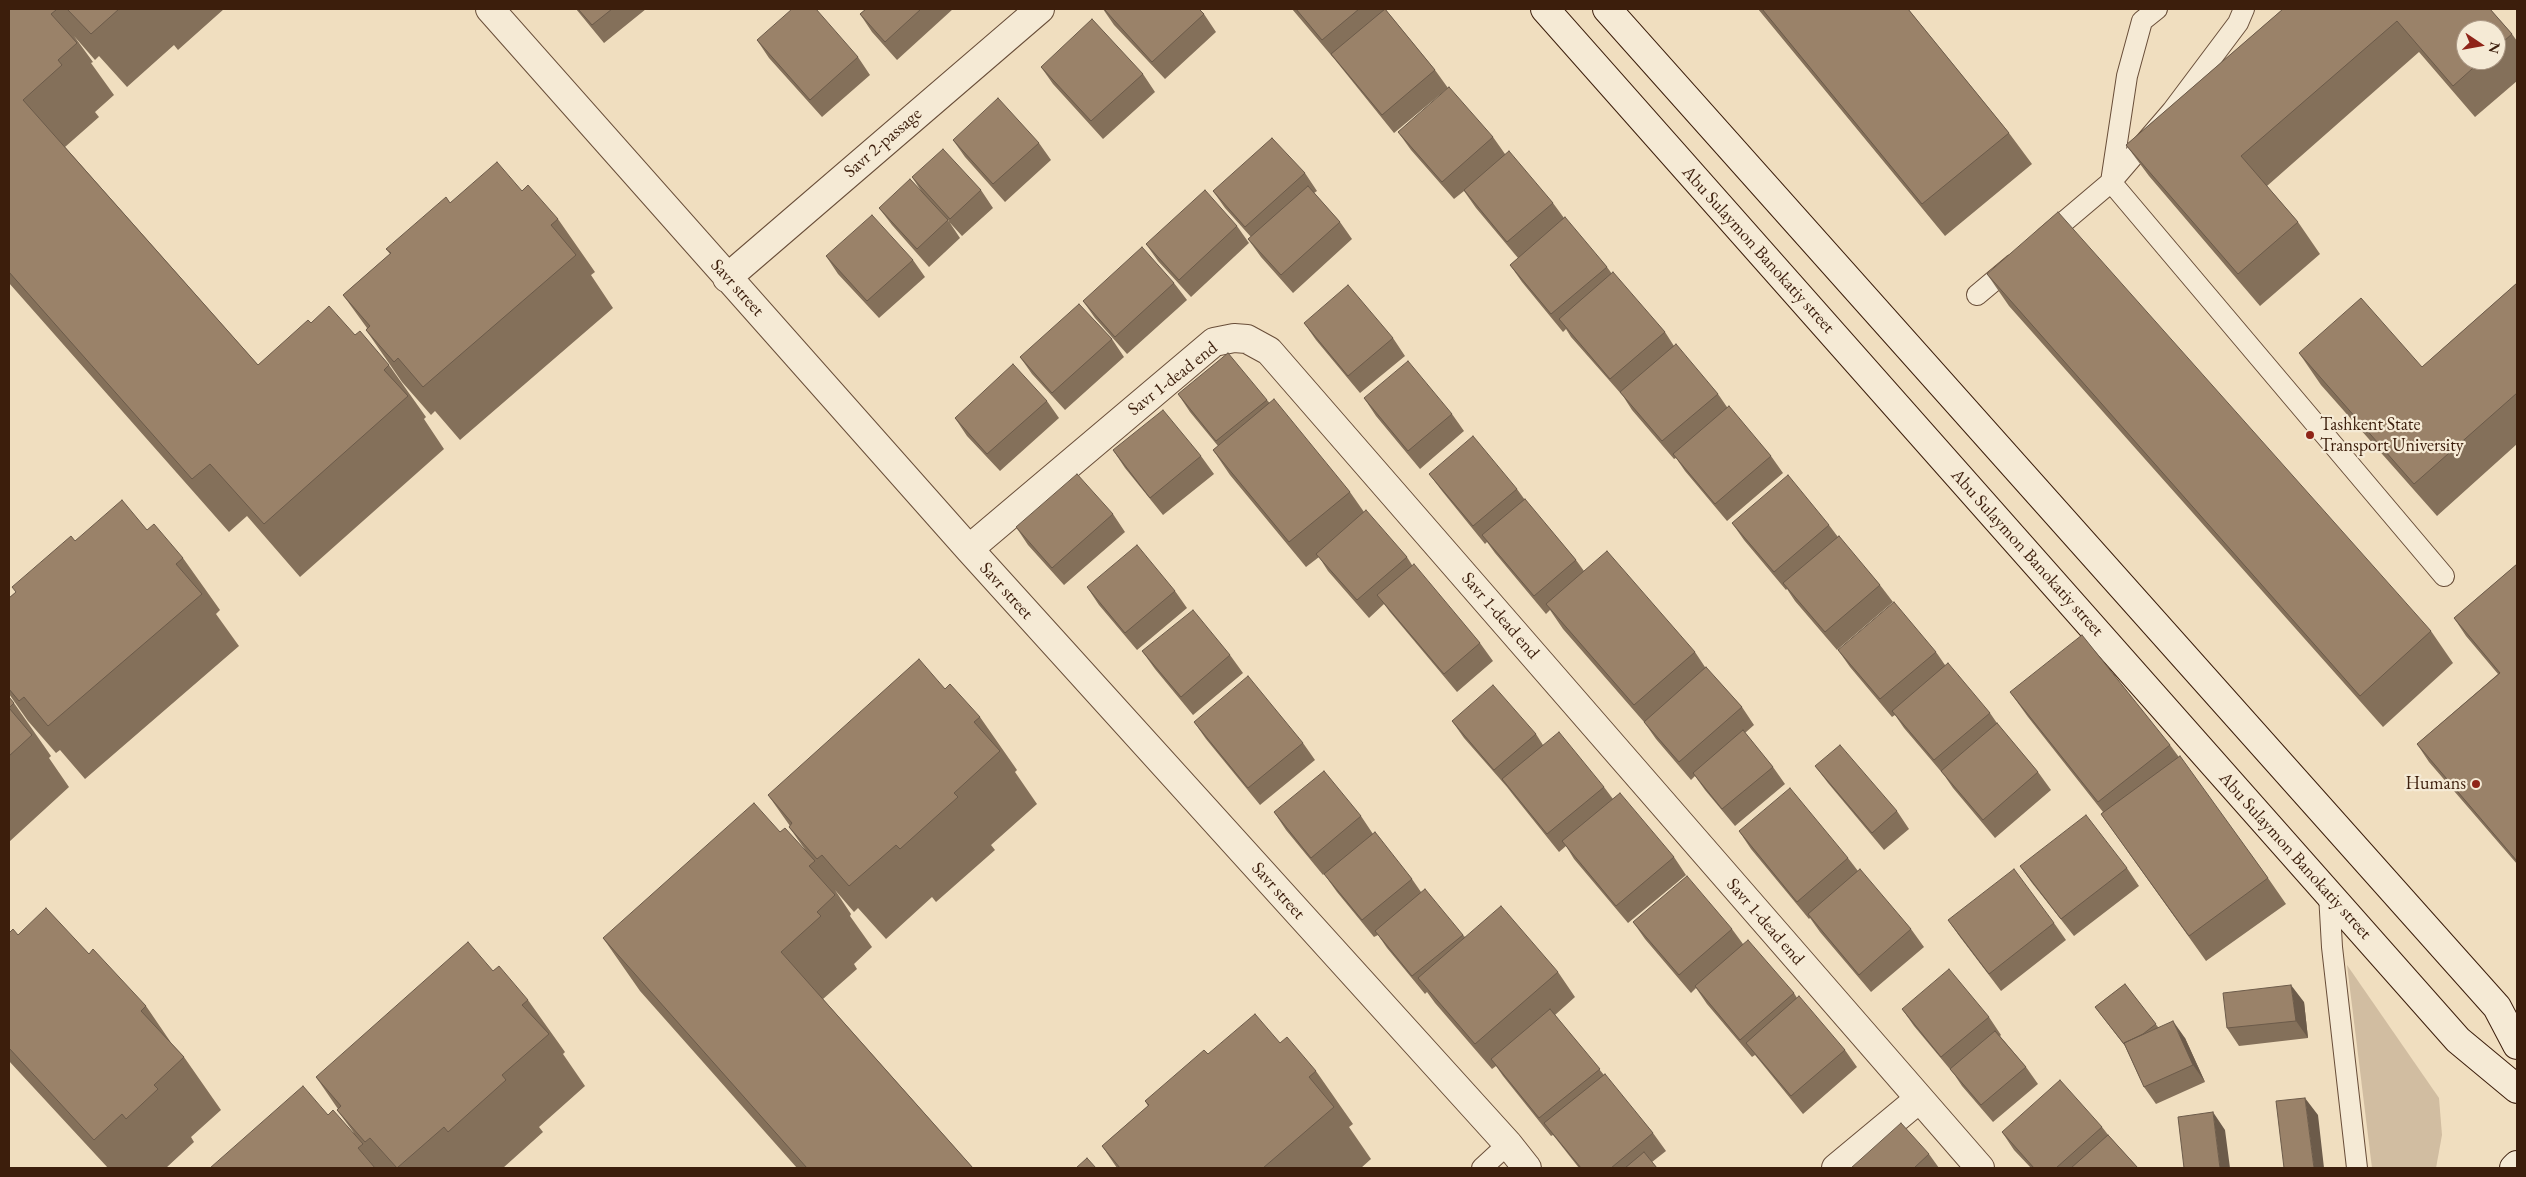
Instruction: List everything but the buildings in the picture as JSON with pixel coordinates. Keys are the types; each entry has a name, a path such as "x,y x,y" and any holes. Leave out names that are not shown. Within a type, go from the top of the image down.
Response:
{"street":[{"name":"Savr street","path":"490,9 969,549 1508,1144 1527,1168"},
{"name":"Savr 2-passage","path":"727,278 1040,9"},
{"name":"Abu Sulaymon Banokatiy street","path":"1544,9 2458,1040 2517,1089"},
{"path":"1607,9 2497,1007 2517,1045"},
{"name":"Savr 1-dead end","path":"969,549 1214,342 1234,338 1247,339 1269,351 1980,1168"},
{"path":"1836,1168 1919,1099"}],"lane":[{"path":"2157,9 2142,20 2127,76 2111,182 2444,576"},
{"path":"1977,295 2111,182 2172,111 2236,13"},
{"path":"2329,894 2332,947 2357,1168"},
{"path":"1482,1168 1508,1144"}],"shaded area":[{"path":"2347,965 2439,1098 2442,1135 2436,1168 2372,1168"}],"place":[{"name":"Tashkent State Transport University","path":"2310,435"},
{"name":"Humans","path":"2476,784"}]}
